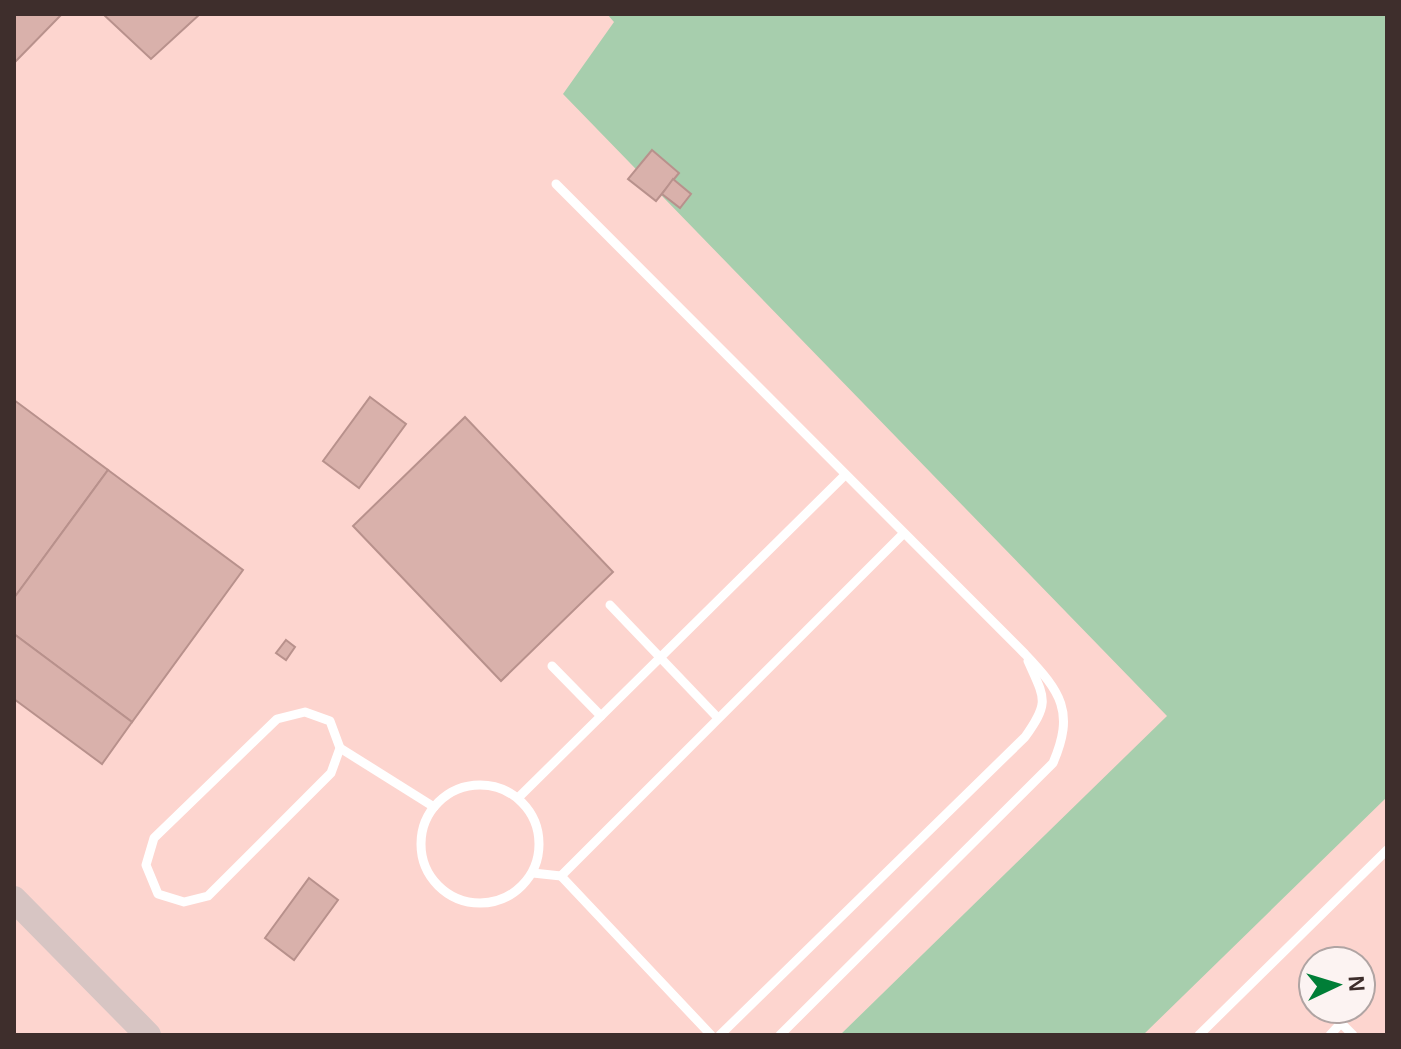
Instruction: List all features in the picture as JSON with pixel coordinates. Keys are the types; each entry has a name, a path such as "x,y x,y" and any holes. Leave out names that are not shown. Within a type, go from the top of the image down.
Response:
{"street":[{"path":"14,899 148,1035"}],"lane":[{"path":"556,184 1025,654 1055,686 1063,708 1065,736 1053,763 780,1035"},
{"path":"518,798 845,475"},
{"path":"561,876 903,534"},
{"path":"610,605 718,718"},
{"path":"720,1035 1025,737 1043,711 1042,691 1025,654"},
{"path":"552,666 601,716"},
{"path":"340,748 331,773 208,896 184,902 158,894 146,865 154,838 277,719 305,712 330,721 340,748 434,807"},
{"path":"483,784 502,788 518,798 531,813 538,832 539,853 533,873 520,888 503,899 482,904 462,901 444,891 431,878 422,851 424,823 434,807 447,794 464,786 483,784"},
{"path":"1199,1035 1387,850"},
{"path":"533,873 561,876 711,1035"},
{"path":"1330,1035 1341,1023 1353,1035"}],"shaded area":[{"path":"14,14 1387,14 1387,1035 14,1035"}],"green space":[{"path":"607,14 1387,14 1387,797 1143,1035 840,1035 1167,716 563,94 614,22"}],"building":[{"path":"14,14 62,14 14,63"},
{"path":"103,14 200,14 151,59"},
{"path":"652,150 679,173 656,201 628,179"},
{"path":"673,179 691,194 680,208 662,194"},
{"path":"370,397 406,424 359,488 323,461"},
{"path":"14,400 108,470 14,598"},
{"path":"465,417 613,572 501,681 353,526"},
{"path":"108,470 243,570 132,722 14,634 14,598"},
{"path":"14,634 132,722 102,764 14,699"},
{"path":"286,640 295,647 286,660 276,653"},
{"path":"309,878 338,900 294,960 265,938"}]}
